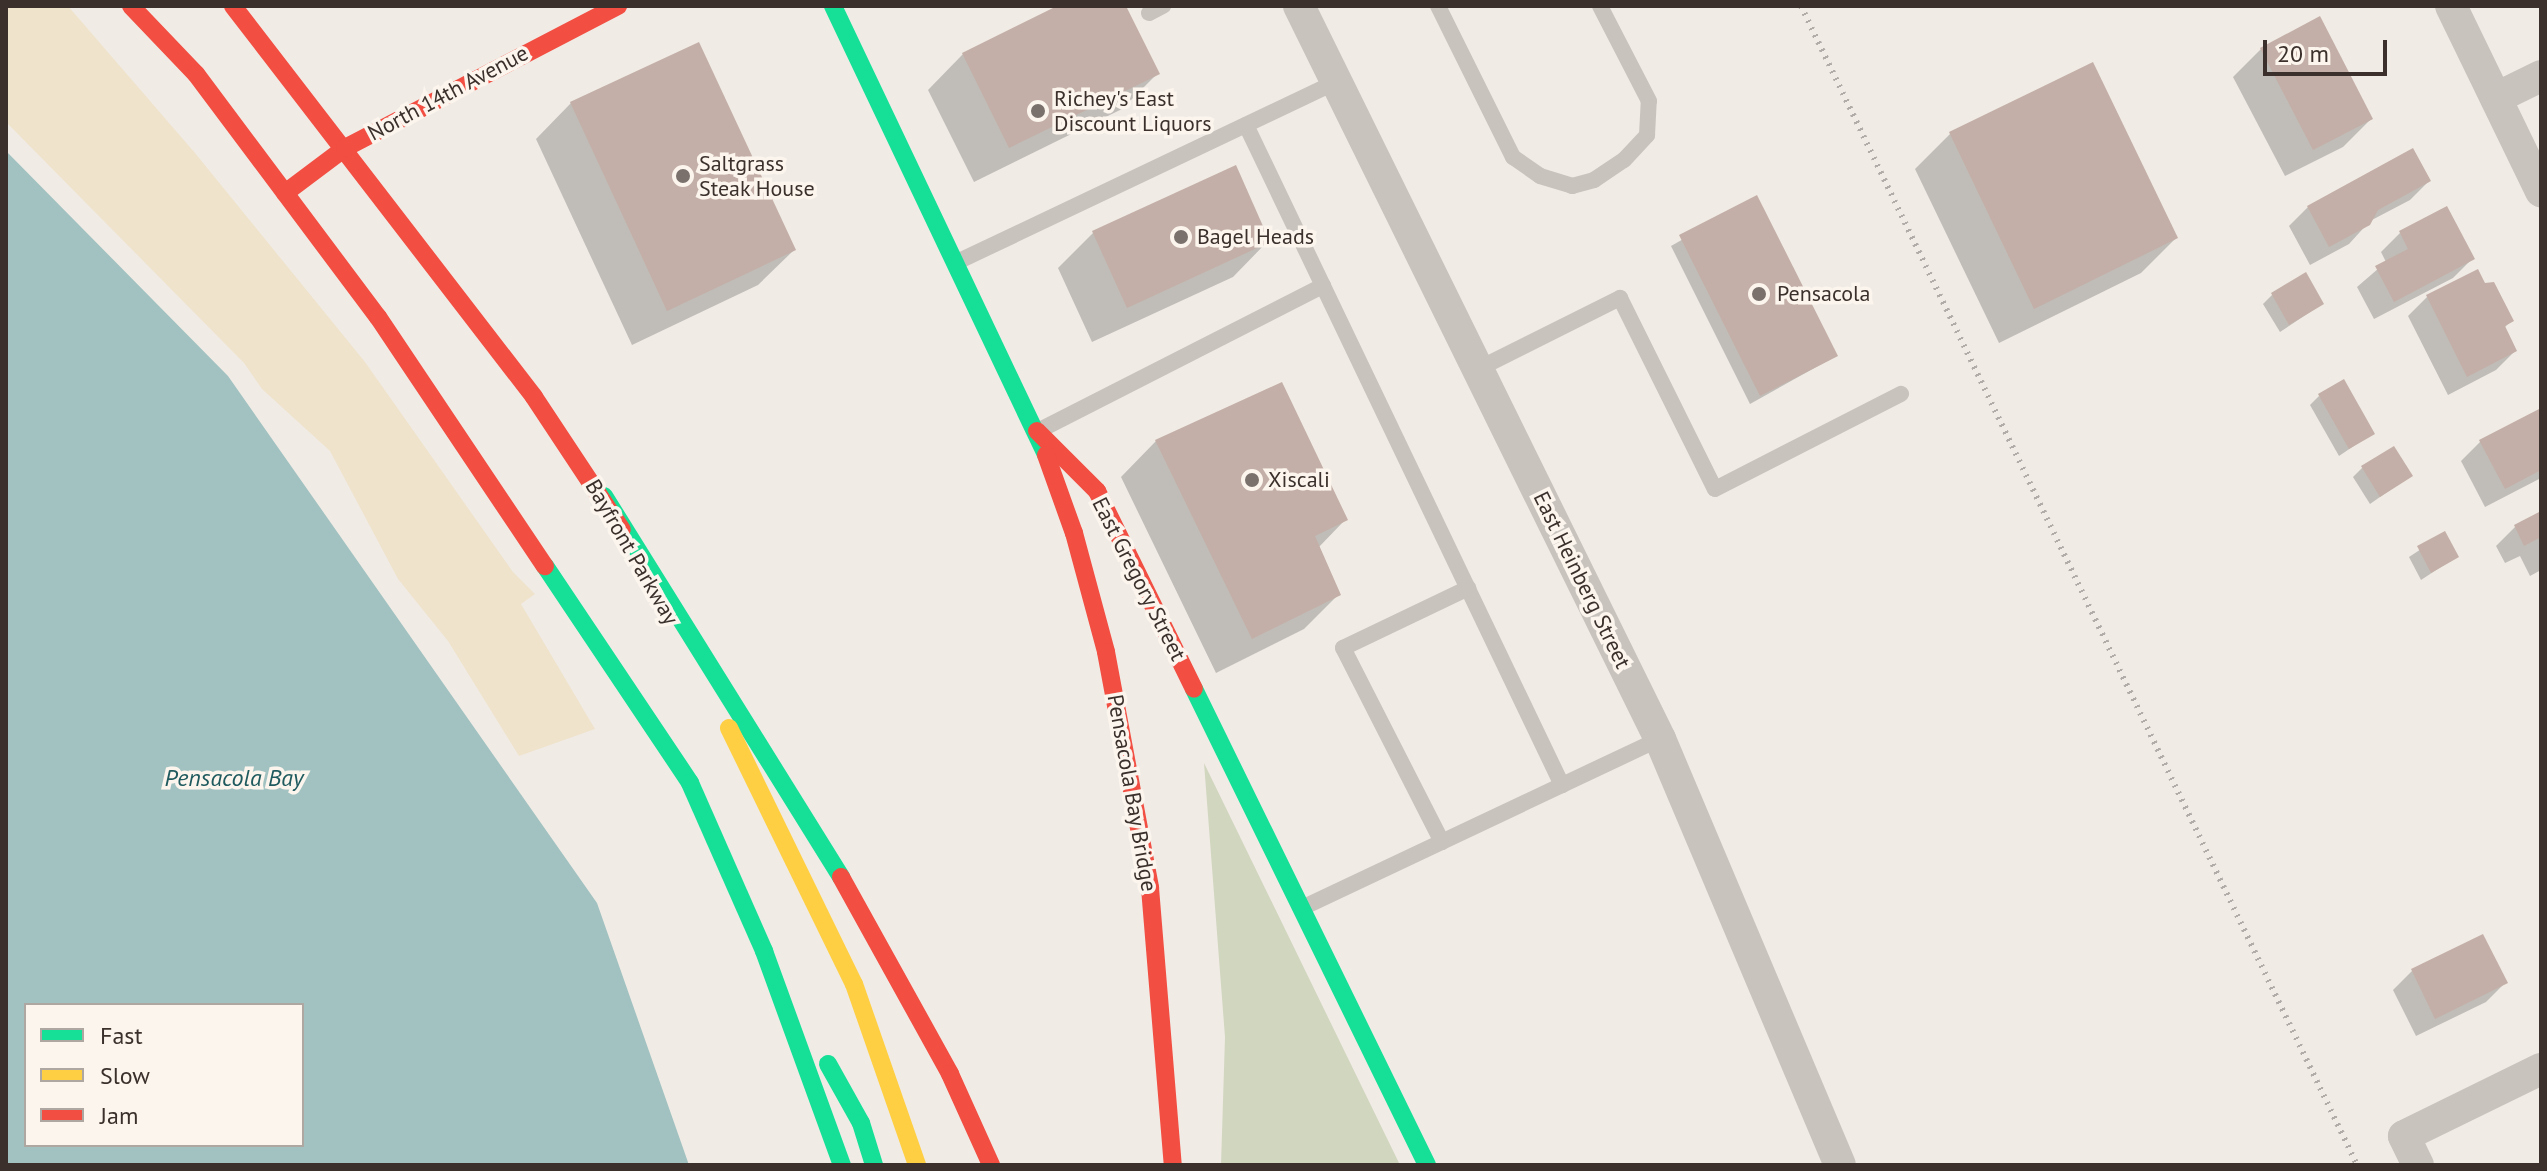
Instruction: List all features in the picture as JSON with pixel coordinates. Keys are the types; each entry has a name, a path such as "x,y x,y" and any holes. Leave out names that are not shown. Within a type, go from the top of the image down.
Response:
{"main road":[{"path":"131,6 196,74 378,317 690,783 764,951 842,1165"},
{"name":"Bayfront Parkway","path":"233,6 345,148 604,496 827,923 859,998 917,1165"},
{"name":"North 14th Avenue","path":"285,193 345,148 618,6"},
{"name":"East Gregory Street","path":"833,6 1037,431 1097,491 1427,1165"},
{"name":"Pensacola Bay Bridge","path":"1037,431 1074,533 1120,718 1150,888 1173,1165"},
{"path":"604,496 865,915 950,1074 991,1165"},
{"path":"764,951 861,1123 874,1165"}],"street":[{"name":"East Heinberg Street","path":"1299,6 1660,739 1840,1165"},
{"path":"2451,6 2541,191"},
{"path":"2496,98 2541,76"},
{"path":"2418,1165 2404,1136 2541,1069"}],"lane":[{"path":"1438,6 1513,157 1540,176 1572,186 1594,180 1624,160 1647,135 1649,101 1600,6"},
{"path":"956,263 1336,82"},
{"path":"1246,125 1562,785"},
{"path":"1037,431 1323,286"},
{"path":"1478,369 1620,298 1715,489 1901,394"},
{"path":"1442,842 1343,648 1468,588"},
{"path":"1302,908 1660,739"}],"green space":[{"path":"1204,763 1400,1165 1221,1165 1225,1037"}],"sand":[{"path":"6,6 68,6 195,153 365,362 513,572 535,594 521,604 595,729 519,756 448,641 398,579 330,451 262,389 244,363 6,122"}],"water":[{"name":"Pensacola Bay","path":"6,151 228,376 597,903 689,1165 6,1165"}],"building":[{"name":"Richey's East Discount Liquors","path":"1057,6 1126,6 1160,74 1009,148 962,53"},
{"path":"2320,16 2373,119 2313,150 2260,48"},
{"name":"Saltgrass Steak House","path":"699,42 796,250 667,311 570,102"},
{"path":"2093,62 2178,238 2034,309 1949,132"},
{"path":"2413,148 2431,181 2378,210 2370,225 2329,247 2307,206"},
{"name":"Bagel Heads","path":"1236,165 1270,242 1127,308 1092,231"},
{"path":"1757,195 1838,356 1760,396 1679,235"},
{"path":"2447,206 2475,259 2394,302 2375,266 2408,249 2399,231"},
{"path":"2478,269 2485,283 2494,282 2514,321 2505,326 2517,351 2467,377 2426,295"},
{"path":"2306,272 2324,304 2289,325 2271,293"},
{"path":"2344,379 2375,434 2349,449 2318,394"},
{"name":"Xiscali","path":"1282,382 1348,520 1315,536 1341,595 1252,639 1155,440"},
{"path":"2541,408 2541,470 2505,489 2479,440"},
{"path":"2394,446 2413,476 2380,497 2361,466"},
{"path":"2541,511 2541,537 2524,546 2514,525"},
{"path":"2445,531 2459,557 2431,573 2417,546"},
{"path":"2483,934 2508,983 2435,1019 2411,969"}],"railway":[{"path":"1801,6 2357,1165"}],"traffic: fast":[{"path":"833,6 1046,455"},
{"path":"604,496 841,877"},
{"path":"545,566 690,783 764,951 842,1165"},
{"path":"1194,689 1427,1165"},
{"path":"828,1064 861,1123 874,1165"}],"traffic: slow":[{"path":"729,728 854,984 917,1165"}],"traffic: jam":[{"path":"131,6 196,74 378,317 545,566"},
{"path":"233,6 534,397 622,530"},
{"path":"285,193 345,148 618,6"},
{"path":"1037,431 1097,491 1194,689"},
{"path":"1046,455 1074,533 1106,652 1150,888 1173,1165"},
{"path":"841,877 950,1074 991,1165"}],"place":[{"name":"Richey's East Discount Liquors","path":"1038,111"},
{"name":"Saltgrass Steak House","path":"683,176"},
{"name":"Bagel Heads","path":"1181,237"},
{"name":"Pensacola","path":"1759,294"},
{"name":"Xiscali","path":"1252,480"}]}
